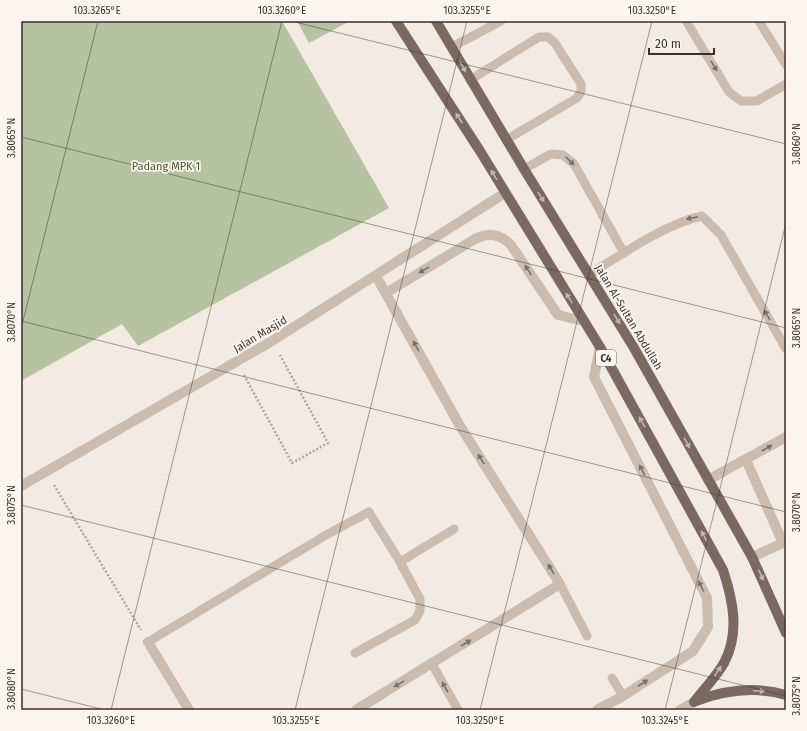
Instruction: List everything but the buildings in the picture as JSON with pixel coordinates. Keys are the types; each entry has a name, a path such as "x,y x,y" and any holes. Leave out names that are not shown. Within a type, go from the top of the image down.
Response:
{"main road":[{"name":"C4","path":"396,21 600,347 723,570 732,596 734,624 731,645 724,663 694,702"},
{"name":"Jalan Al-Sultan Abdullah","path":"436,21 506,140 590,274 634,348 752,557 786,633"},
{"path":"694,702 716,693 739,689 774,691 786,695"}],"street":[{"name":"Jalan Masjid","path":"21,486 272,341 505,193"},
{"path":"386,293 475,239 483,235 495,235 505,239 511,245 558,316 584,321"},
{"path":"356,710 560,584 460,426 376,276"},
{"path":"597,710 623,696 693,651 708,627 707,598 594,377 600,347"},
{"path":"708,480 786,437"},
{"path":"746,460 783,542 752,557"},
{"path":"148,642 189,710"},
{"path":"680,710 694,702"}],"lane":[{"path":"452,48 501,21"},
{"path":"686,21 729,92 741,101 757,101 786,84"},
{"path":"759,21 786,65"},
{"path":"470,80 539,37 548,37 555,43 581,84 581,92 577,98 506,140"},
{"path":"524,169 550,154 563,155 574,164 624,253"},
{"path":"590,274 624,253 685,220 702,216 721,235 786,349"},
{"path":"148,642 326,535 369,512 400,562 420,599 420,610 414,620 355,653"},
{"path":"400,562 454,529"},
{"path":"560,584 587,636"},
{"path":"432,664 458,710"},
{"path":"612,678 623,696"}],"path":[{"path":"237,361 292,463 328,443 272,341"},
{"path":"46,472 148,642"}],"green space":[{"name":"Padang MPK 1","path":"21,21 282,21 389,208 138,346 122,324 21,381"},
{"path":"297,21 350,21 309,43"}]}
